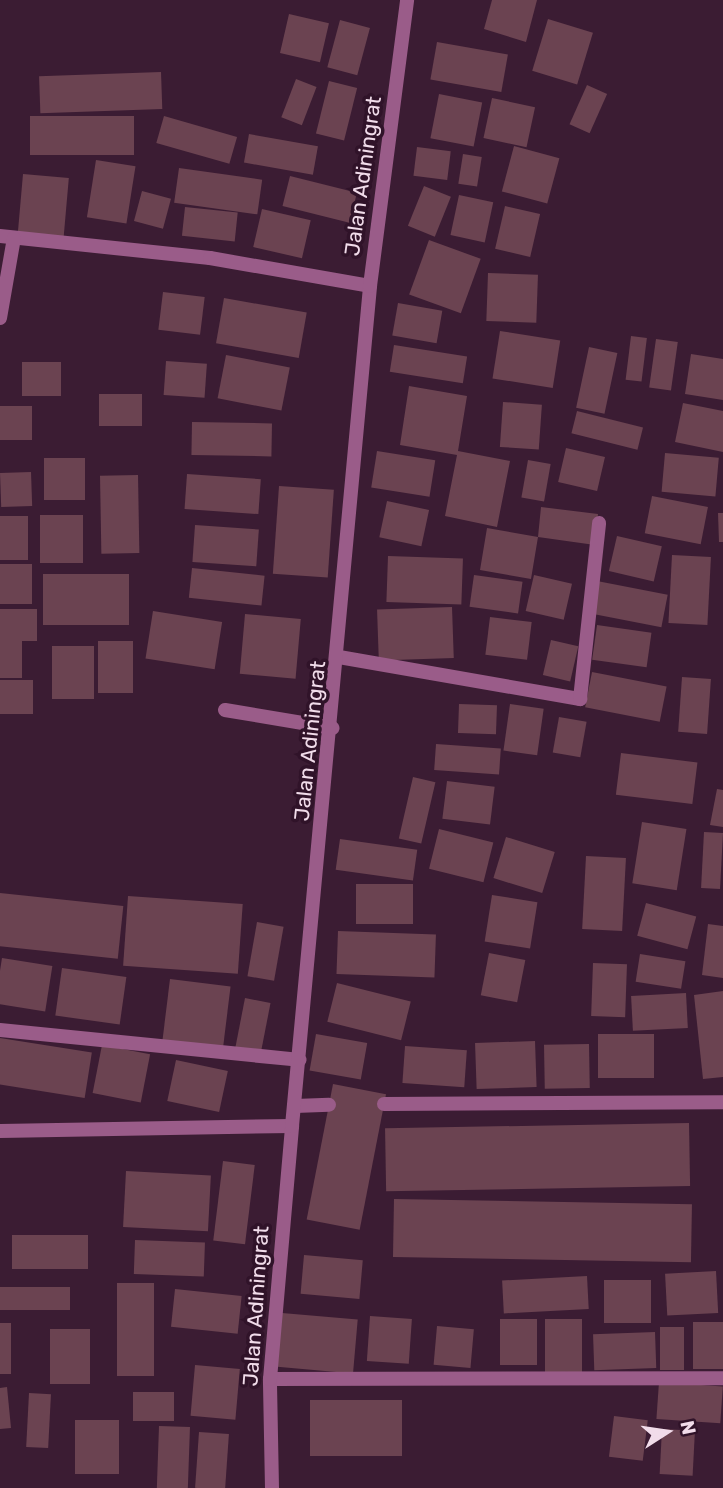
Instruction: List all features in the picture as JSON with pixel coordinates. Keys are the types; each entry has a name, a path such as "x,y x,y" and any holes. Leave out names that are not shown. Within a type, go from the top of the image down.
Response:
{"street":[{"name":"Jalan Adiningrat","path":"272,1488 270,1379 292,1126 339,657 370,286 407,0"},
{"path":"0,318 7,237 210,258 370,286"},
{"path":"339,657 580,699 599,523"},
{"path":"225,710 332,728"},
{"path":"0,1030 300,1060"},
{"path":"384,1104 723,1102"},
{"path":"295,1106 329,1105"},
{"path":"0,1131 292,1126"},
{"path":"270,1379 723,1378"}],"building":[{"path":"492,0 537,0 526,42 484,29"},
{"path":"289,14 329,23 320,62 280,53"},
{"path":"548,19 593,33 577,84 532,71"},
{"path":"340,20 370,28 357,75 327,67"},
{"path":"437,42 508,55 501,92 430,79"},
{"path":"161,72 162,109 40,113 39,76"},
{"path":"296,79 317,87 302,125 281,117"},
{"path":"329,81 357,88 344,140 316,133"},
{"path":"587,85 607,94 590,133 570,124"},
{"path":"439,94 482,102 474,147 430,138"},
{"path":"492,98 535,107 527,147 483,138"},
{"path":"30,116 134,116 134,155 30,155"},
{"path":"164,116 237,137 229,164 156,143"},
{"path":"249,134 318,146 313,175 244,163"},
{"path":"514,146 559,158 547,204 502,191"},
{"path":"417,147 451,151 447,180 413,176"},
{"path":"463,154 482,157 477,187 458,184"},
{"path":"96,160 136,166 126,224 87,217"},
{"path":"179,168 262,180 257,214 174,203"},
{"path":"23,174 69,178 64,237 18,233"},
{"path":"290,176 357,193 349,223 283,206"},
{"path":"424,186 451,197 435,237 408,226"},
{"path":"142,191 171,199 163,229 134,221"},
{"path":"459,195 493,202 485,242 450,235"},
{"path":"505,206 540,214 530,257 495,249"},
{"path":"185,207 238,213 235,241 182,236"},
{"path":"262,209 311,220 302,258 253,247"},
{"path":"429,240 481,259 461,313 409,295"},
{"path":"488,273 538,275 536,323 486,321"},
{"path":"163,292 205,297 200,335 158,330"},
{"path":"224,298 307,313 299,358 216,343"},
{"path":"398,303 442,311 437,343 392,335"},
{"path":"500,331 560,341 553,388 492,378"},
{"path":"631,336 647,338 642,382 626,380"},
{"path":"656,339 678,342 671,391 649,388"},
{"path":"394,345 467,357 463,383 390,372"},
{"path":"589,347 617,353 604,414 576,408"},
{"path":"691,354 723,359 723,400 685,394"},
{"path":"226,355 290,367 281,411 218,398"},
{"path":"166,361 207,364 205,398 164,395"},
{"path":"22,362 61,362 61,396 22,396"},
{"path":"409,386 467,396 458,451 510,461 497,527 445,516 457,455 400,445"},
{"path":"99,394 142,394 142,426 99,426"},
{"path":"503,402 542,405 539,450 500,447"},
{"path":"683,403 723,411 723,452 675,442"},
{"path":"0,406 32,406 32,440 0,440"},
{"path":"577,411 643,427 637,450 571,433"},
{"path":"192,422 272,423 271,456 191,455"},
{"path":"566,448 605,457 597,491 558,482"},
{"path":"377,451 435,460 429,497 371,488"},
{"path":"665,453 719,458 715,497 662,492"},
{"path":"44,458 85,458 85,500 44,500"},
{"path":"528,460 551,464 544,501 521,497"},
{"path":"31,472 32,506 1,507 0,473"},
{"path":"187,474 261,479 258,514 185,509"},
{"path":"138,475 139,553 101,554 100,476"},
{"path":"279,486 334,490 328,578 273,574"},
{"path":"652,496 708,507 701,544 645,533"},
{"path":"387,501 429,510 421,546 379,537"},
{"path":"541,507 598,514 595,545 538,537"},
{"path":"718,513 723,513 723,542 719,542"},
{"path":"40,515 83,515 83,563 40,563"},
{"path":"0,516 28,516 28,560 0,560"},
{"path":"195,525 259,529 256,566 192,562"},
{"path":"487,528 538,537 531,579 480,570"},
{"path":"617,536 662,546 654,581 609,571"},
{"path":"672,555 711,557 707,625 668,623"},
{"path":"388,556 463,559 461,605 386,602"},
{"path":"0,564 32,564 32,604 0,604"},
{"path":"192,568 265,576 261,605 189,598"},
{"path":"43,574 129,574 129,625 43,625"},
{"path":"474,575 523,582 518,614 470,607"},
{"path":"534,575 572,584 564,620 526,611"},
{"path":"597,581 668,595 661,627 591,613"},
{"path":"452,607 454,658 379,661 377,610"},
{"path":"0,609 37,609 37,641 22,641 22,678 0,678"},
{"path":"153,611 222,622 215,669 145,658"},
{"path":"245,614 301,619 296,679 240,674"},
{"path":"490,617 532,622 527,660 485,655"},
{"path":"597,625 651,633 647,667 592,660"},
{"path":"551,640 578,646 570,681 543,675"},
{"path":"98,641 133,641 133,693 98,693"},
{"path":"52,646 94,646 94,699 52,699"},
{"path":"592,672 667,687 660,722 585,707"},
{"path":"682,677 711,679 707,734 678,732"},
{"path":"0,680 33,680 33,714 0,714"},
{"path":"459,704 497,705 496,734 458,733"},
{"path":"510,704 544,709 537,755 503,751"},
{"path":"559,717 587,722 580,757 553,752"},
{"path":"436,744 501,749 499,774 434,770"},
{"path":"621,753 697,762 692,804 616,795"},
{"path":"413,777 435,782 421,844 399,838"},
{"path":"447,781 495,787 490,825 442,819"},
{"path":"717,789 723,790 723,827 710,825"},
{"path":"642,822 686,829 677,890 632,883"},
{"path":"439,829 493,843 483,882 429,869"},
{"path":"704,832 723,833 720,889 701,888"},
{"path":"506,837 555,852 542,893 493,878"},
{"path":"340,839 417,850 413,881 336,870"},
{"path":"586,856 626,858 622,931 582,929"},
{"path":"356,884 413,884 413,924 356,924"},
{"path":"0,893 123,906 118,959 0,946"},
{"path":"492,895 537,902 530,949 485,941"},
{"path":"128,896 243,904 238,974 123,966"},
{"path":"646,903 696,916 687,949 637,936"},
{"path":"257,922 284,927 274,981 247,976"},
{"path":"708,924 723,926 723,978 702,975"},
{"path":"338,931 436,934 434,977 336,974"},
{"path":"489,953 525,960 517,1002 481,995"},
{"path":"640,954 685,961 681,989 636,982"},
{"path":"2,958 52,966 45,1011 0,1004"},
{"path":"593,963 627,964 625,1017 591,1016"},
{"path":"62,968 126,977 120,1025 55,1016"},
{"path":"170,979 231,986 223,1049 162,1042"},
{"path":"337,983 411,1001 401,1040 327,1022"},
{"path":"723,991 723,1077 703,1079 694,995"},
{"path":"686,993 688,1028 633,1031 631,996"},
{"path":"245,998 271,1003 261,1053 235,1048"},
{"path":"316,1034 367,1043 361,1079 310,1070"},
{"path":"598,1034 654,1034 654,1078 598,1078"},
{"path":"0,1038 92,1053 85,1098 0,1085"},
{"path":"535,1041 537,1087 477,1089 475,1043"},
{"path":"589,1044 590,1088 545,1089 544,1045"},
{"path":"102,1045 150,1054 141,1102 93,1093"},
{"path":"405,1046 467,1050 464,1087 402,1083"},
{"path":"176,1060 228,1071 219,1112 167,1101"},
{"path":"333,1084 386,1094 360,1230 307,1219"},
{"path":"689,1123 690,1186 386,1191 385,1128"},
{"path":"223,1161 255,1165 245,1244 213,1240"},
{"path":"126,1171 211,1175 208,1231 123,1227"},
{"path":"394,1199 692,1204 691,1262 393,1257"},
{"path":"12,1235 88,1235 88,1269 12,1269"},
{"path":"135,1240 205,1242 204,1276 134,1274"},
{"path":"304,1255 363,1260 359,1299 301,1294"},
{"path":"716,1271 718,1313 667,1316 665,1274"},
{"path":"587,1276 589,1309 504,1313 502,1280"},
{"path":"604,1280 651,1280 651,1323 604,1323"},
{"path":"117,1283 154,1283 154,1376 117,1376"},
{"path":"0,1287 70,1287 70,1310 0,1310"},
{"path":"175,1289 242,1296 238,1334 171,1327"},
{"path":"282,1313 358,1320 353,1373 277,1367"},
{"path":"370,1316 412,1319 409,1364 367,1361"},
{"path":"500,1319 537,1319 537,1365 500,1365"},
{"path":"545,1319 582,1319 582,1373 545,1373"},
{"path":"693,1322 723,1322 723,1369 693,1369"},
{"path":"0,1323 11,1323 11,1374 0,1374"},
{"path":"437,1326 474,1329 470,1368 434,1365"},
{"path":"660,1327 684,1327 684,1370 660,1370"},
{"path":"50,1329 90,1329 90,1384 50,1384"},
{"path":"655,1332 656,1368 594,1370 593,1334"},
{"path":"195,1365 240,1369 235,1420 191,1416"},
{"path":"659,1382 723,1386 720,1423 656,1419"},
{"path":"7,1387 11,1428 0,1429 0,1388"},
{"path":"133,1392 174,1392 174,1421 133,1421"},
{"path":"29,1393 51,1394 48,1448 26,1447"},
{"path":"310,1400 402,1400 402,1456 310,1456"},
{"path":"614,1416 648,1420 643,1461 609,1457"},
{"path":"75,1420 119,1420 119,1474 75,1474"},
{"path":"159,1426 190,1427 188,1488 157,1488"},
{"path":"662,1429 695,1431 693,1476 660,1474"},
{"path":"199,1432 229,1434 225,1488 195,1488"}]}
